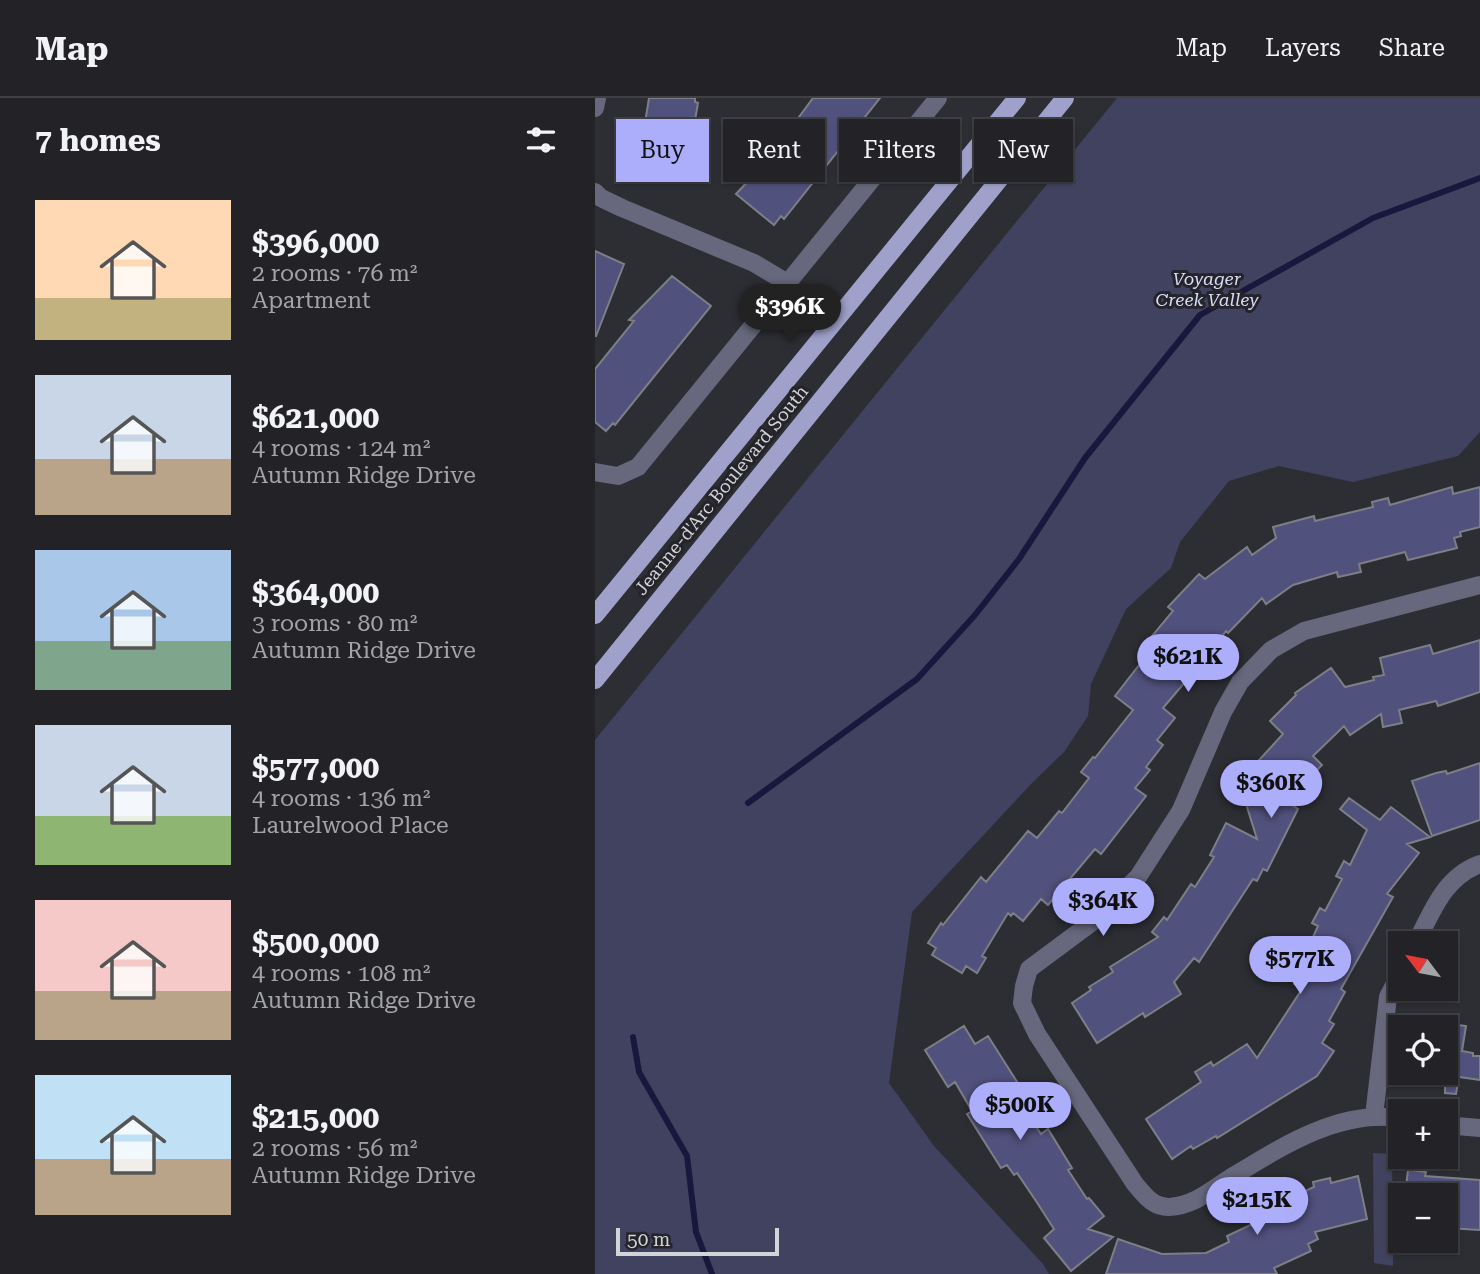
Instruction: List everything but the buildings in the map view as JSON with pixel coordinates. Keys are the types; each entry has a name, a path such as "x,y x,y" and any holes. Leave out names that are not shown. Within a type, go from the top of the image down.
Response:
{"main road":[{"name":"Jeanne-d'Arc Boulevard South","path":"595,615 1017,98"},
{"name":"Jeanne-d'Arc Boulevard South","path":"595,680 1065,98"}],"street":[{"path":"595,107 597,98"},
{"path":"595,472 618,476 638,467 938,98"},
{"path":"595,192 601,198 622,208 754,263 789,284"},
{"path":"1388,1117 1374,1115 1322,1129 1294,1140 1191,1203 1167,1207 1149,1201 1135,1184 1037,1034 1022,1003 1024,986 1029,969 1091,923 1138,877 1181,810 1234,692 1240,682 1271,650 1304,631 1480,585"},
{"path":"1423,931 1449,884 1459,874 1480,864"},
{"path":"1374,1115 1388,997"},
{"path":"1458,1126 1480,1128"}],"green space":[{"name":"Voyager Creek Valley","path":"1117,98 1480,98 1480,432 1458,456 1353,482 1279,466 1229,481 1180,542 1171,568 1126,609 1091,684 1088,716 1064,752 912,912 889,1083 934,1146 1043,1264 1049,1274 595,1274 595,740 1049,182 1073,182 1073,152"},
{"path":"1373,1153 1388,1154 1388,1169 1392,1169 1392,1183 1388,1183 1388,1253 1393,1253 1393,1266 1374,1263"}],"waterway":[{"path":"748,803 917,679 975,615 1019,559 1085,458 1200,315 1373,218 1480,178"},
{"path":"633,1037 639,1072 687,1156 696,1232 712,1274"}]}
